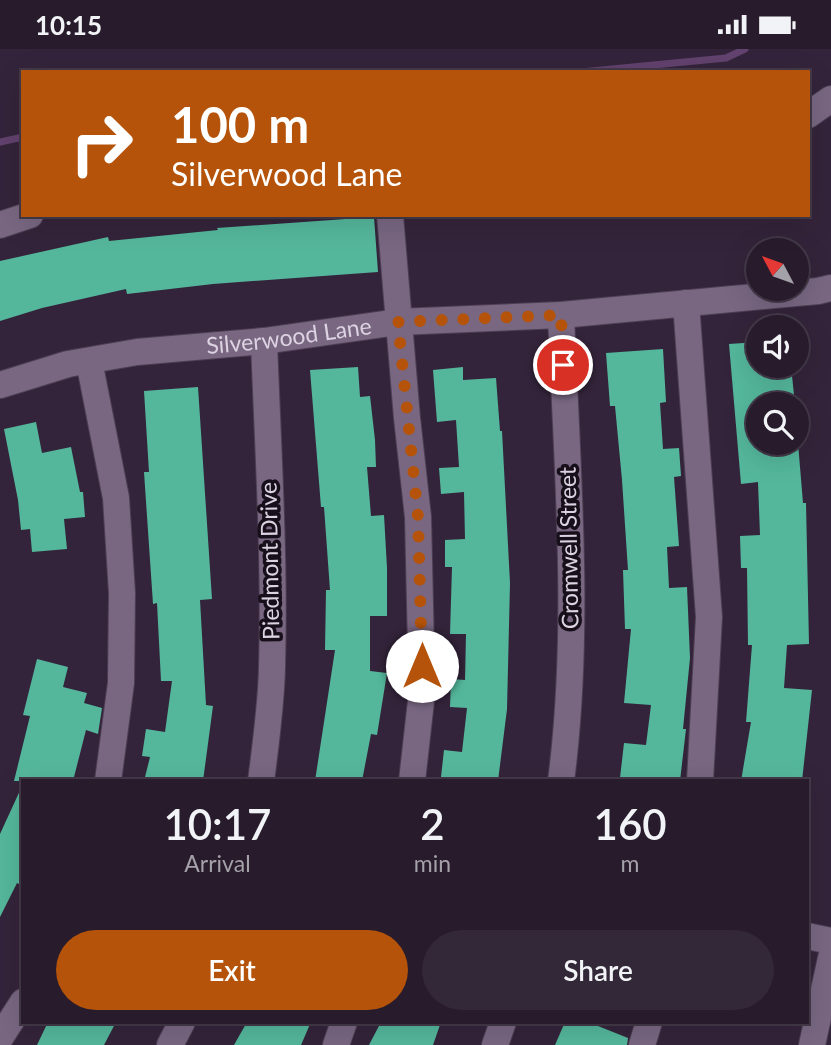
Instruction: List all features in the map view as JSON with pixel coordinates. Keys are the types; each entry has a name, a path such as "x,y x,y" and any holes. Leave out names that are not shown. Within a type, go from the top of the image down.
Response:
{"street":[{"path":"810,114 831,99"},
{"path":"0,225 24,217"},
{"path":"390,217 418,517 422,692 412,779"},
{"name":"Silverwood Lane","path":"0,385 68,364 137,352 264,341 398,322 561,315 831,288"},
{"path":"686,303 709,617 701,779"},
{"name":"Cromwell Street","path":"561,315 571,610 571,679 561,779"},
{"name":"Piedmont Drive","path":"261,779 272,669 272,577 264,341"},
{"path":"89,361 116,498 122,593 121,683 108,779"},
{"path":"809,936 831,941"},
{"path":"812,1045 831,958"},
{"path":"0,1038 21,1005"},
{"path":"170,1045 181,1024"},
{"path":"336,1045 343,1024"},
{"path":"495,1045 502,1024"},
{"path":"642,1045 648,1024"}],"building":[{"path":"374,217 378,272 213,284 127,294 126,289 42,308 0,321 0,261 108,237 109,241 218,230 217,228"},
{"path":"746,343 746,378 792,378 794,392 746,392 746,455 799,455 803,503 806,503 809,644 787,645 784,688 812,690 802,779 741,779 751,722 746,722 752,645 748,645 747,568 741,568 740,536 760,535 758,482 741,484 729,344"},
{"path":"663,349 666,402 660,403 663,449 679,448 681,476 674,477 679,546 667,547 669,588 687,587 690,658 680,779 620,778 624,743 646,745 651,705 624,703 631,629 625,629 623,570 628,570 615,406 610,406 606,353"},
{"path":"358,367 360,397 370,396 376,467 367,467 371,516 384,515 387,616 370,616 370,671 387,673 377,735 371,734 362,779 315,779 335,650 325,650 326,590 330,590 310,370"},
{"path":"463,367 463,380 496,378 502,431 510,583 507,709 498,779 441,777 444,750 462,752 467,708 450,707 451,679 465,680 466,634 450,634 452,567 445,567 445,540 465,539 464,492 441,494 439,468 459,467 456,420 437,422 433,370"},
{"path":"198,387 212,599 200,600 206,705 213,706 203,779 144,779 150,757 142,756 146,729 165,732 172,681 161,681 157,603 153,604 144,472 149,472 144,391"},
{"path":"36,422 42,453 71,447 80,492 83,492 85,517 64,519 67,549 32,552 30,529 21,530 4,429"},
{"path":"37,659 68,667 63,687 87,693 84,703 102,708 98,734 86,730 74,779 14,781 30,716 23,715"},
{"path":"21,788 21,885 17,883 0,917 0,834"},
{"path":"47,1024 115,1024 104,1045 37,1045"},
{"path":"246,1024 310,1024 301,1045 234,1045"},
{"path":"380,1024 440,1024 433,1045 369,1045"},
{"path":"564,1024 593,1024 628,1038 627,1045 555,1045"}],"waterway":[{"path":"602,70 726,58 745,49"},
{"path":"0,142 21,137"}],"route":[{"path":"422,666 418,517 398,322 561,315 563,365"}]}
